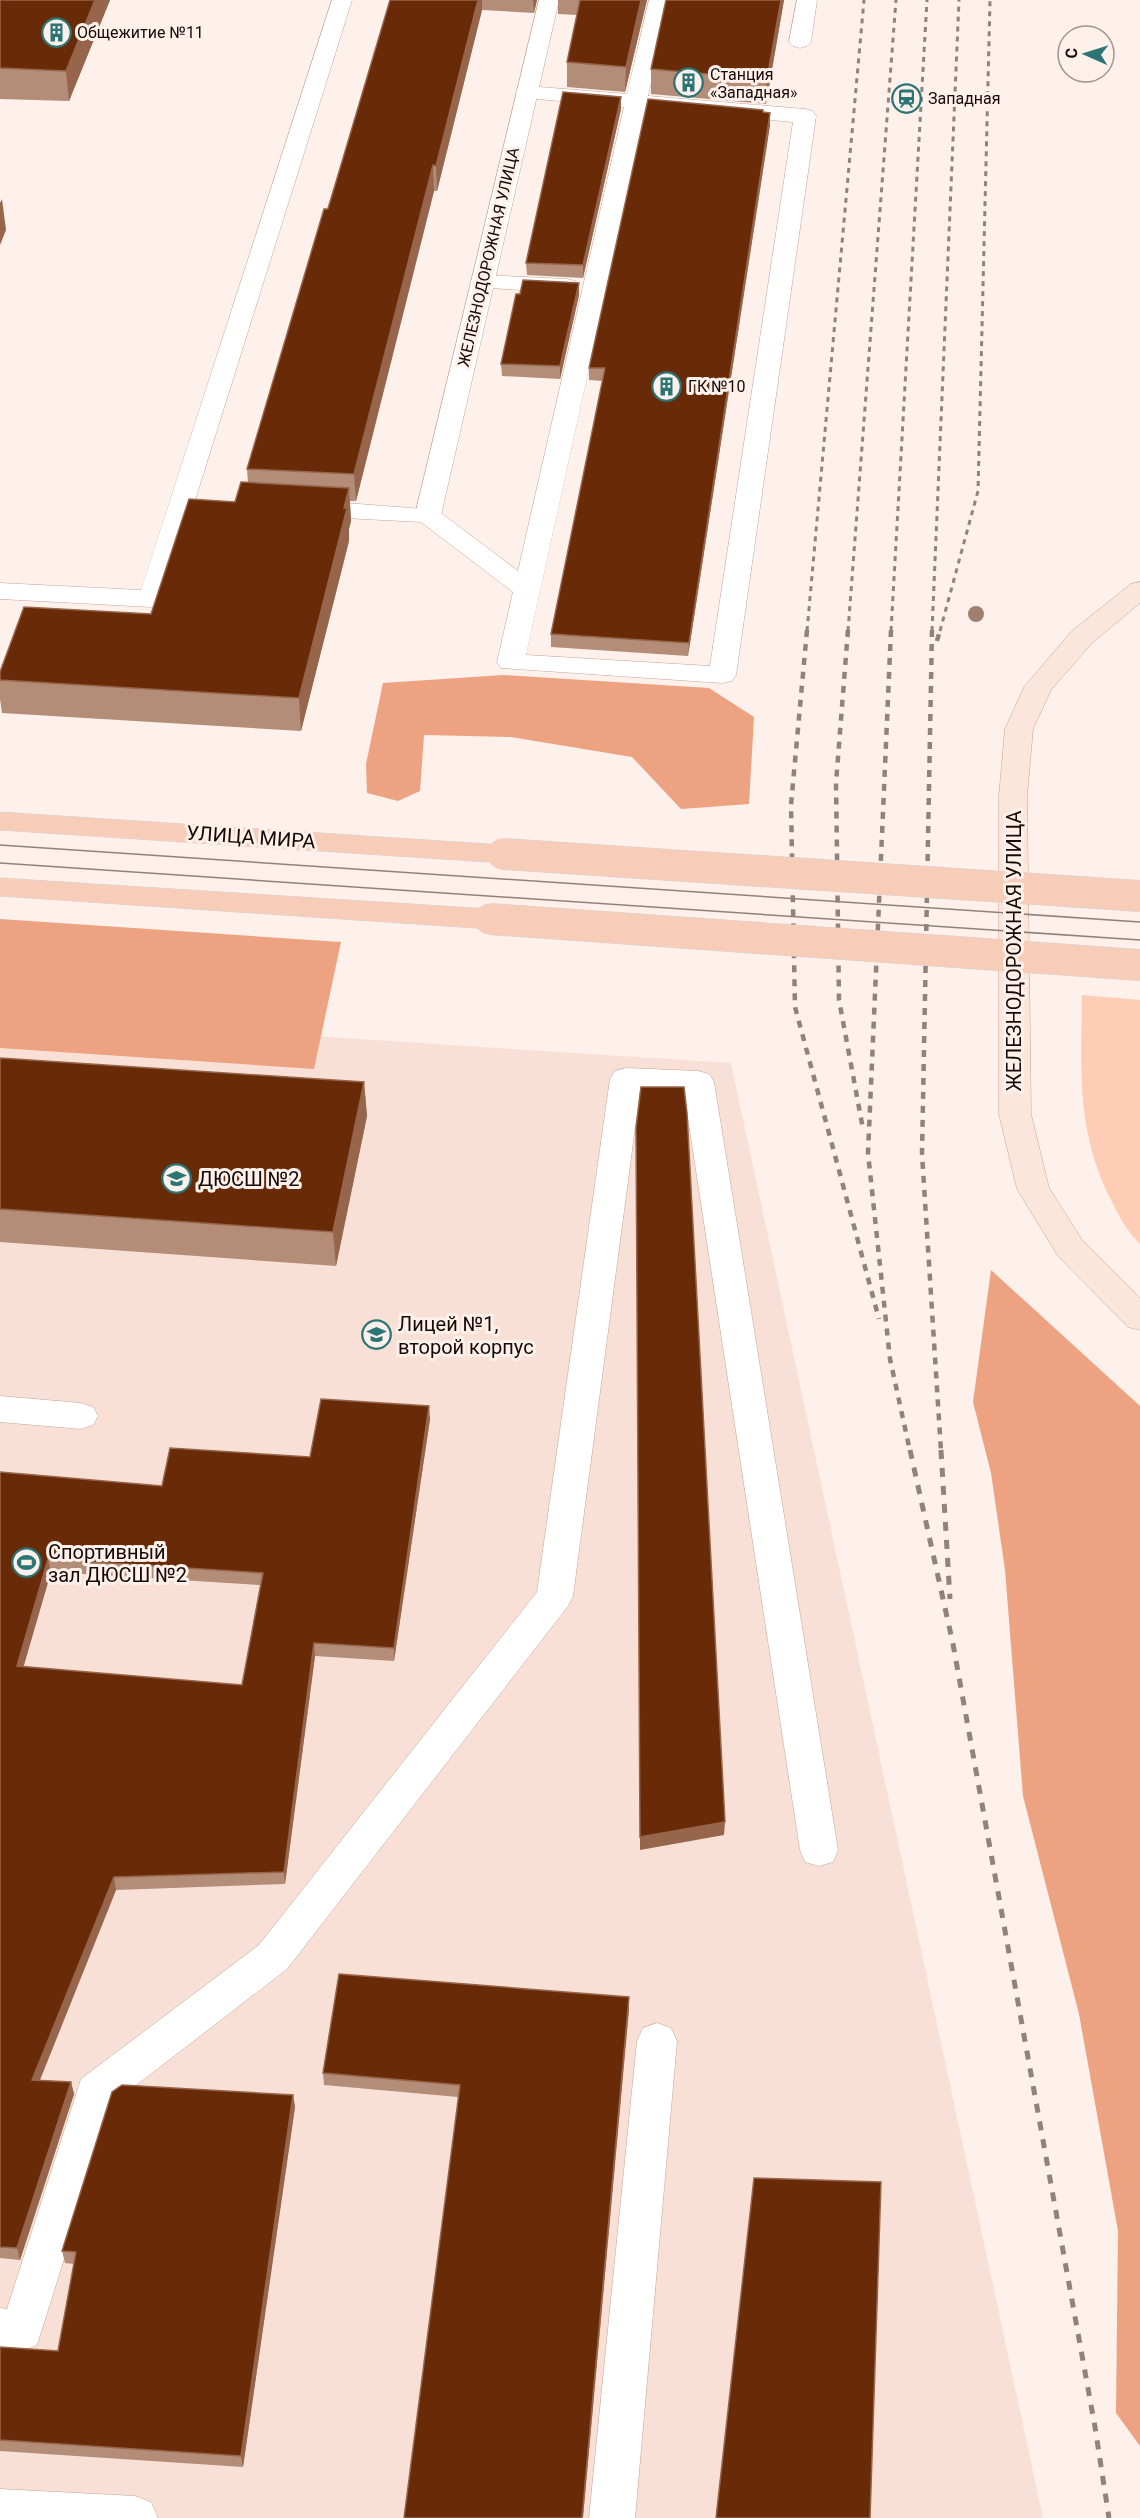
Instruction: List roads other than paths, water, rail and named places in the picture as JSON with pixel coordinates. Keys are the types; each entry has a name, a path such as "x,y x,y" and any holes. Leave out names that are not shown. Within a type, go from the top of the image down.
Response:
{"main road":[{"name":"ЖЕЛЕЗНОДОРОЖНАЯ УЛИЦА","path":"1140,590 1082,637 1038,687 1019,729 1013,796 1015,1114 1033,1189 1070,1248 1140,1318"},
{"path":"1082,637 1140,602"},
{"name":"УЛИЦА МИРА","path":"0,821 1140,896"},
{"path":"0,887 1140,965"}],"street":[{"path":"0,591 151,599 193,502 342,0"},
{"name":"ЖЕЛЕЗНОДОРОЖНАЯ УЛИЦА","path":"428,515 549,0"},
{"path":"527,92 635,103 805,116 722,675 511,662 526,589 635,103 659,0"},
{"path":"800,42 807,0"},
{"path":"482,282 594,287"},
{"path":"287,507 428,515 526,589"},
{"path":"0,2329 22,2330 96,2092 273,1957 555,1596 626,1079 698,1082 819,1850"},
{"path":"0,1409 81,1416"},
{"path":"612,2518 657,2041"},
{"path":"0,2511 135,2518"}],"tram line":[{"path":"0,845 1140,922"},
{"path":"0,863 1140,940"}],"railway":[{"path":"807,631 864,0"},
{"path":"848,631 896,0"},
{"path":"891,631 927,0"},
{"path":"932,631 959,0"},
{"path":"940,631 978,491 990,0"},
{"path":"807,630 791,805 795,1007 879,1319"},
{"path":"848,630 836,783 839,1000 863,1129"},
{"path":"891,630 868,1153 890,1359 910,1451"},
{"path":"932,630 922,1154 941,1451"},
{"path":"937,641 940,630"},
{"path":"910,1450 953,1644 1095,2427 1109,2518"},
{"path":"941,1450 950,1599"}],"place":[{"name":"Общежитие №11","path":"56,32"},
{"name":"Станция «Западная»","path":"689,83"},
{"name":"Западная","path":"907,98"},
{"name":"ГК №10","path":"667,386"},
{"name":"ДЮСШ №2","path":"177,1179"},
{"name":"Лицей №1, второй корпус","path":"377,1335"},
{"name":"Спортивный зал ДЮСШ №2","path":"27,1563"}]}
